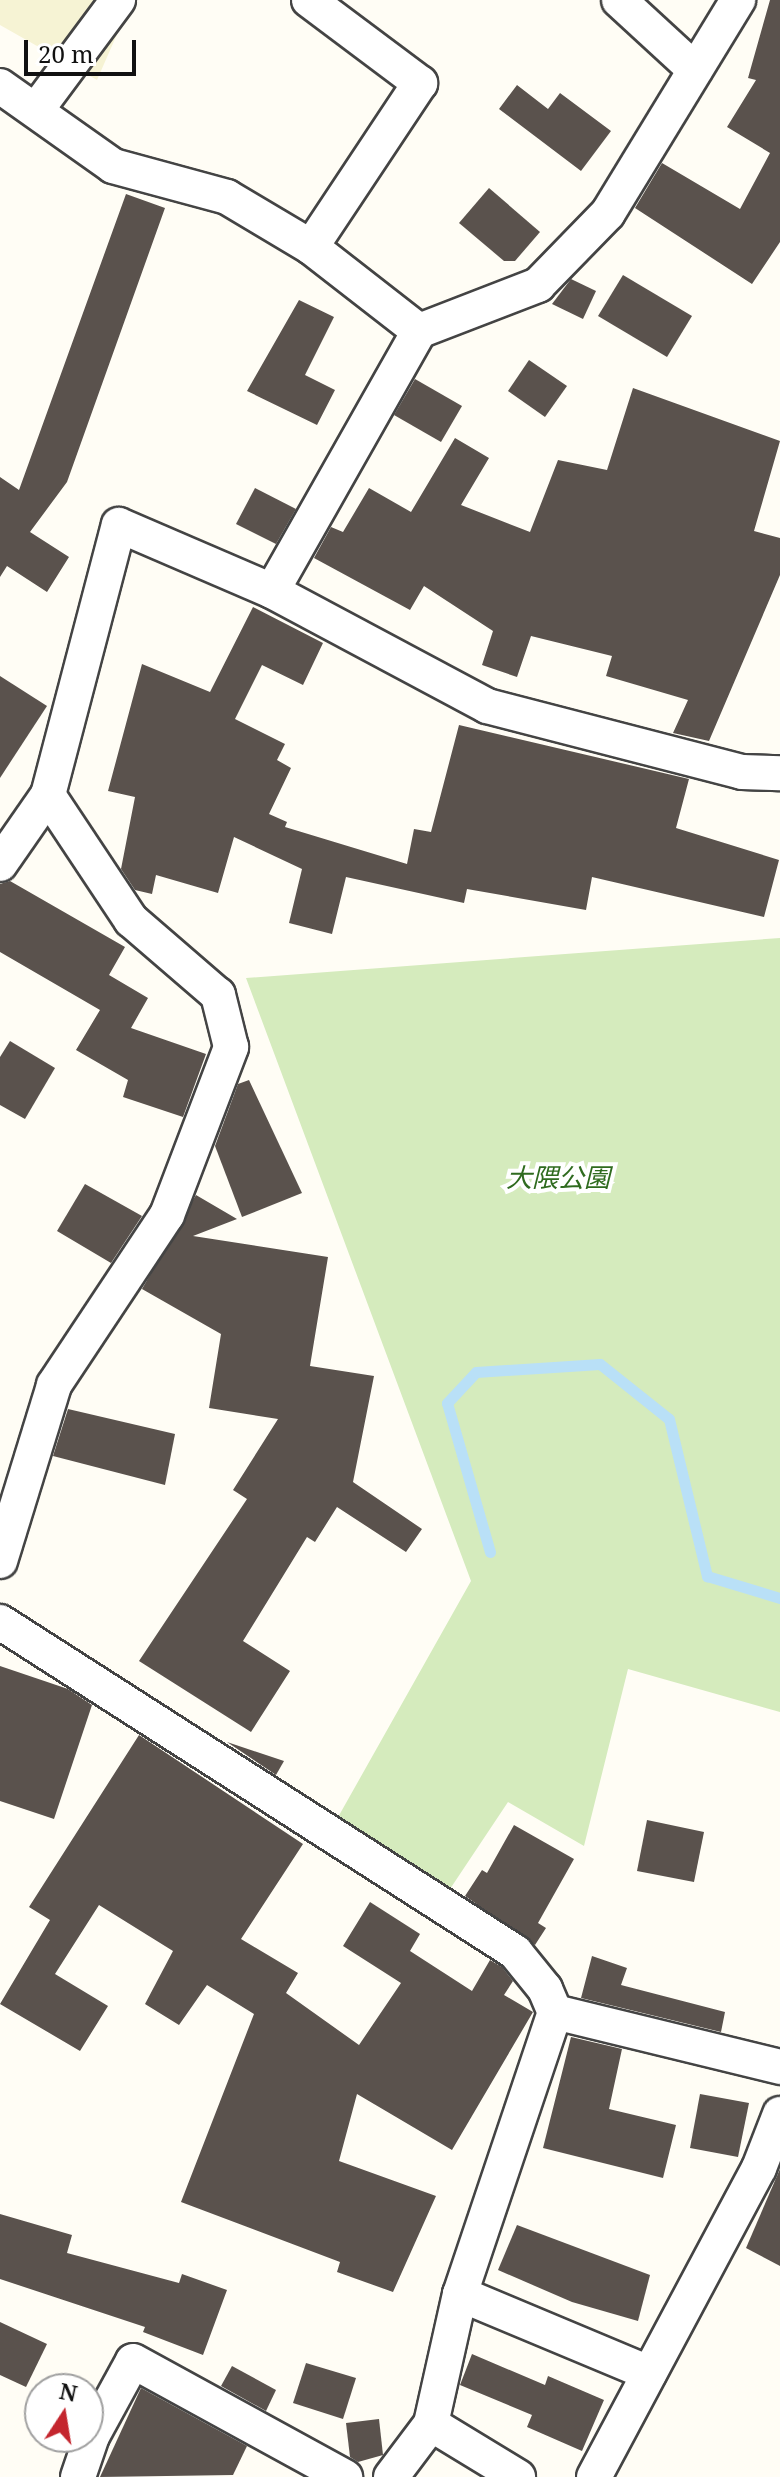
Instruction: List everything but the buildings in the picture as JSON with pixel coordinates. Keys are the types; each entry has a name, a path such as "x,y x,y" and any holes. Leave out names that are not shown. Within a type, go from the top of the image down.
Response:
{"street":[{"path":"37,109 118,0"},
{"path":"309,0 420,83 311,247"},
{"path":"619,0 695,70"},
{"path":"272,591 419,331 538,285 608,213 738,0"},
{"path":"0,86 37,109 113,166 227,197 311,247 419,331"},
{"path":"0,864 48,795 119,525 272,591 487,706 742,772 780,773"},
{"path":"0,1561 54,1385 167,1215 231,1047 218,995 131,920 48,795"},
{"path":"0,1622 515,1952 555,2012 780,2067"},
{"path":"391,2477 431,2424 460,2294 555,2012"},
{"path":"594,2477 759,2168 780,2114"},
{"path":"460,2294 649,2373"},
{"path":"78,2477 92,2436 133,2361 345,2477"},
{"path":"431,2424 518,2477"}],"shaded area":[{"path":"0,0 132,0 97,80 0,25"}],"green space":[{"name":"大隈公園","path":"780,938 780,1712 628,1669 584,1846 508,1802 450,1889 337,1819 471,1581 246,978"}],"waterway":[{"path":"490,1552 447,1403 476,1372 600,1364 669,1419 707,1576 780,1598"}]}
